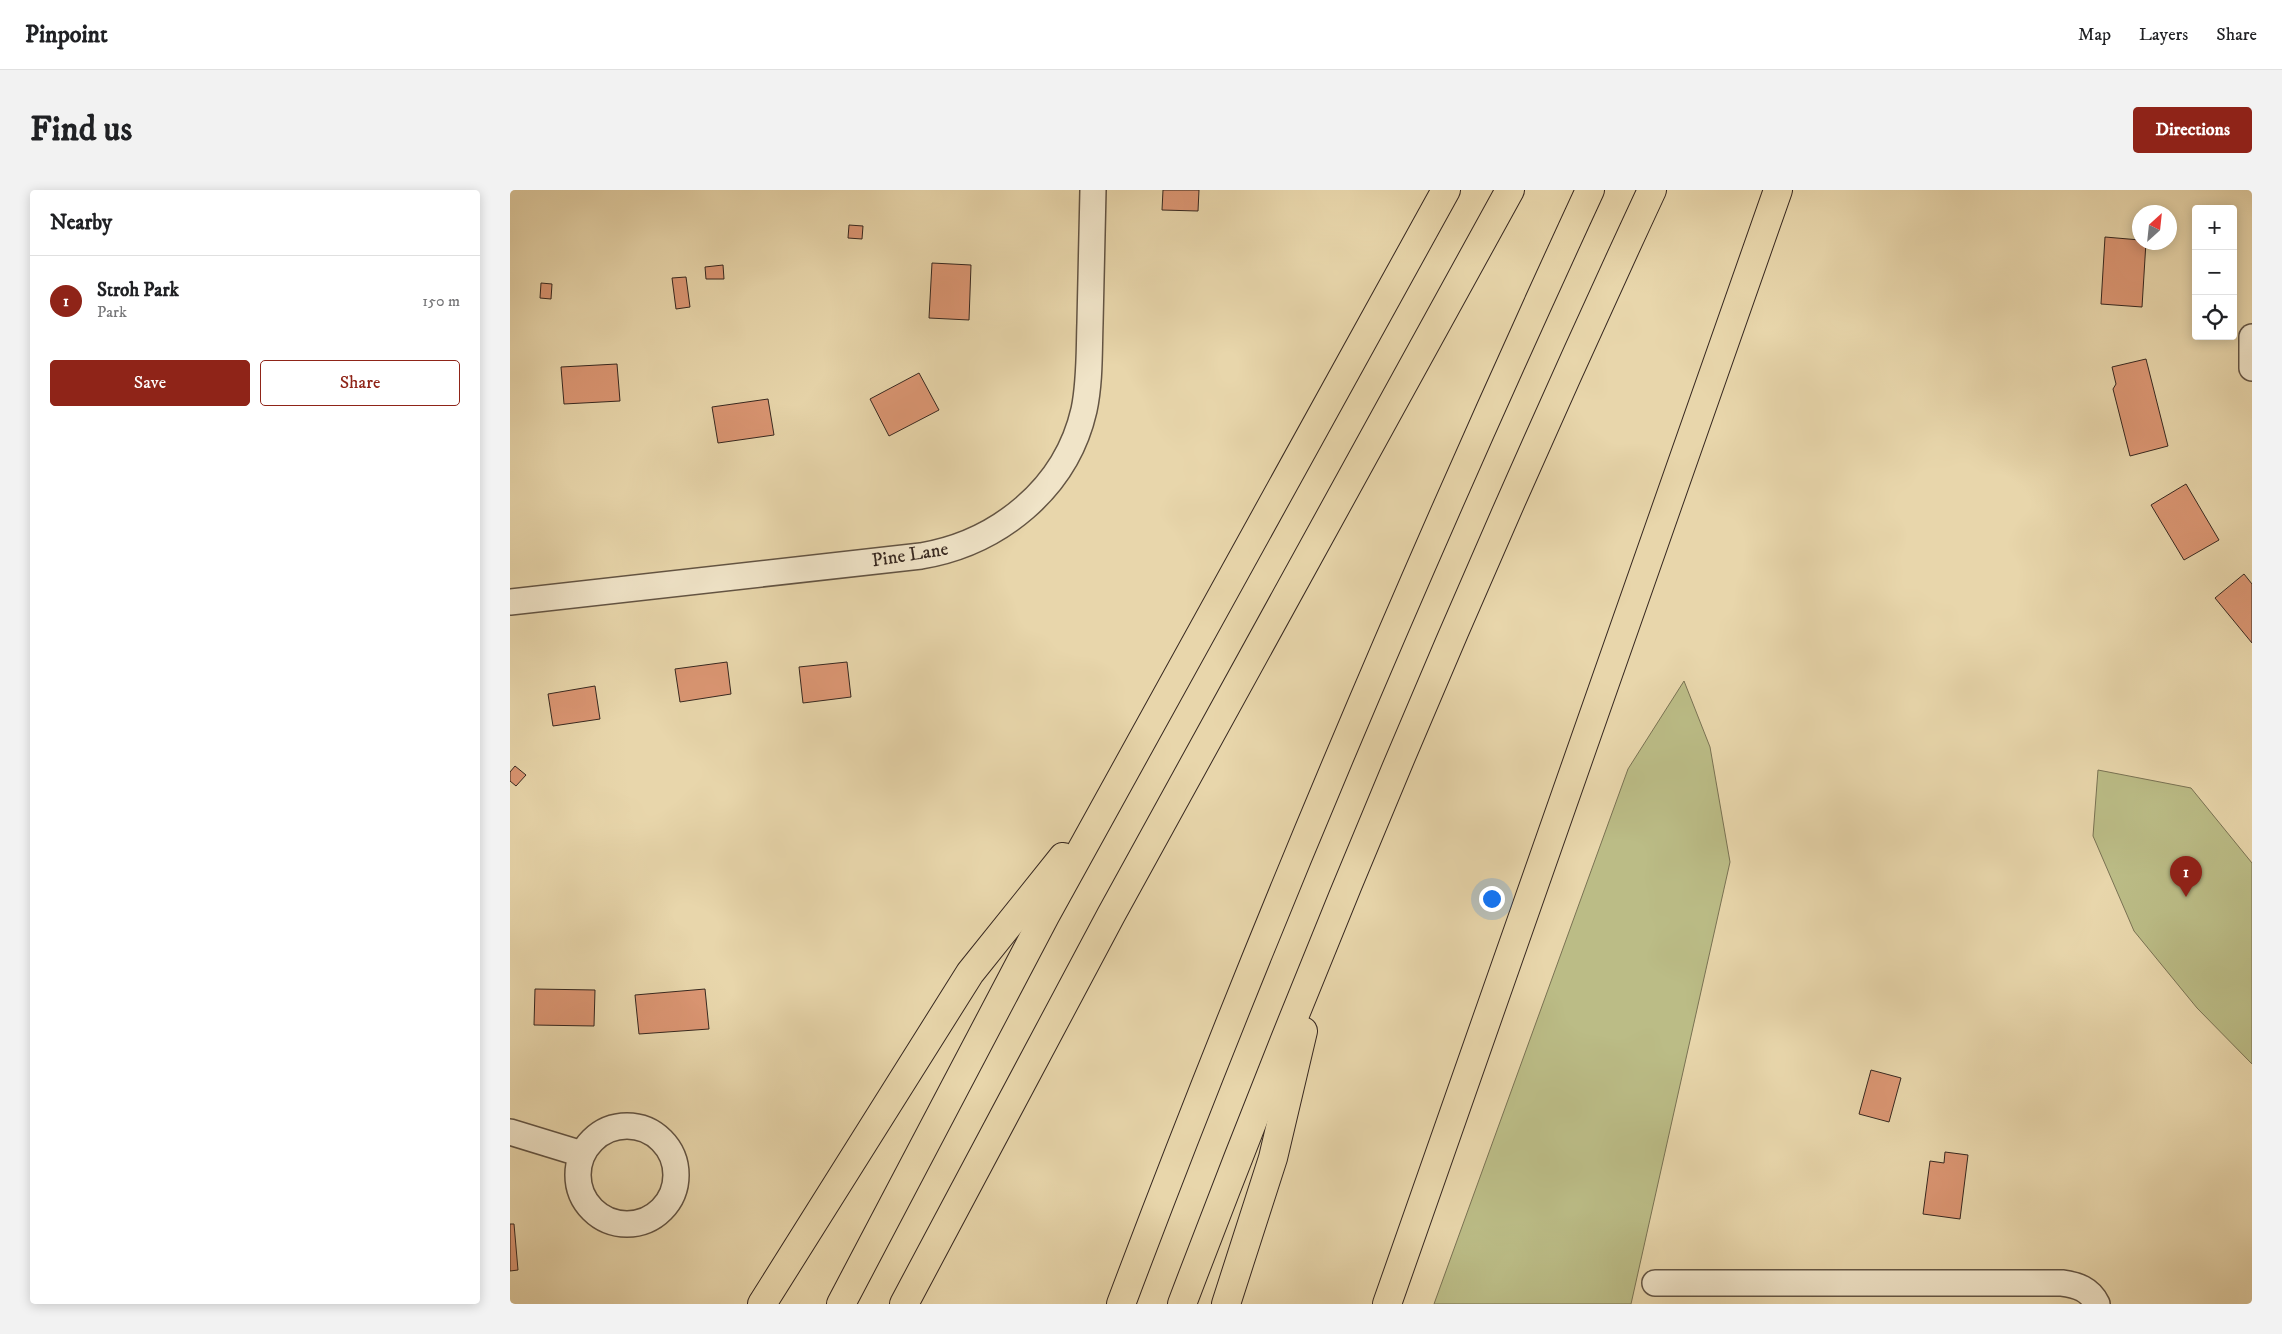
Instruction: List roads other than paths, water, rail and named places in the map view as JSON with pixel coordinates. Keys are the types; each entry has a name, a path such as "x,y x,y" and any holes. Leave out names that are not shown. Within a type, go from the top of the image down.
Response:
{"highway":[{"path":"841,1304 981,1035 1446,190"},
{"path":"904,1304 1112,914 1510,190"},
{"path":"1121,1304 1256,962 1363,701 1504,379 1590,190"},
{"path":"1182,1304 1371,828 1488,554 1652,190"},
{"path":"1387,1304 1778,190"},
{"path":"762,1304 970,973 1111,797"},
{"path":"1226,1304 1273,1158 1295,1070 1318,959"}],"street":[{"name":"Pine Lane","path":"510,602 940,553 977,540 1010,521 1038,496 1062,464 1074,439 1083,412 1088,374 1093,190"},
{"path":"2252,337 2252,368"},
{"path":"510,1132 582,1154"},
{"path":"1654,1283 2062,1283 2083,1288 2097,1304"}],"place":[{"name":"Stroh Park","path":"2186,897"}]}
